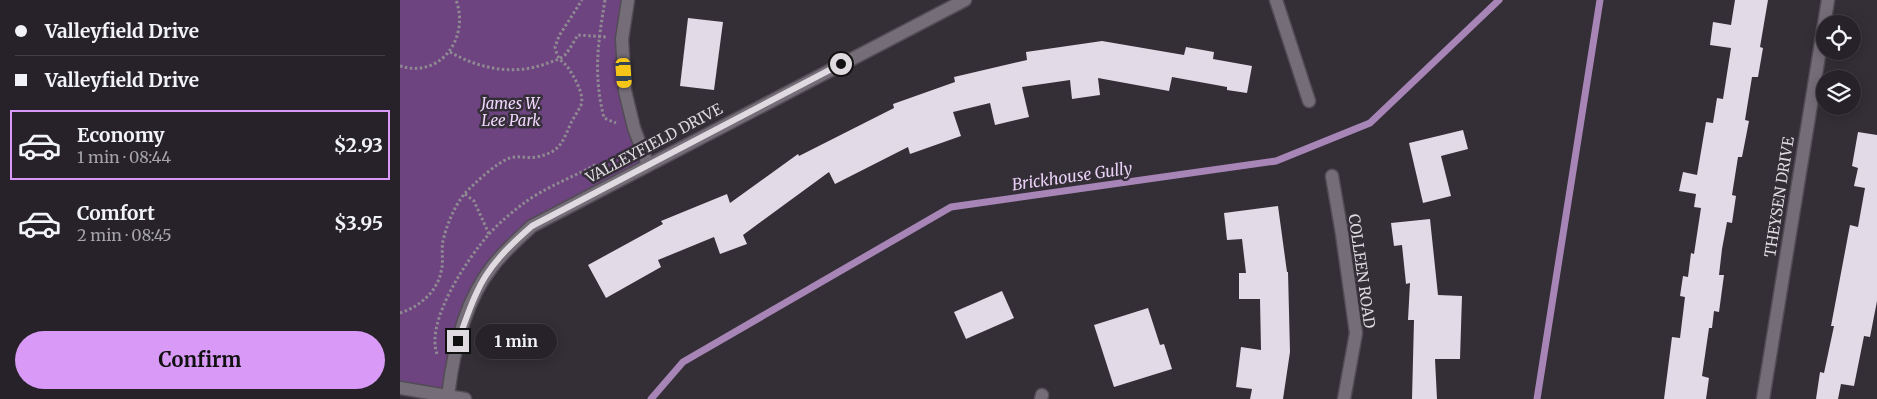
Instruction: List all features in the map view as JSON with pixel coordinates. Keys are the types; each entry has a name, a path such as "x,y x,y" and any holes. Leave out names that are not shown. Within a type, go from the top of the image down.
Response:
{"street":[{"path":"628,0 622,39 626,91 634,128 648,165"},
{"name":"VALLEYFIELD DRIVE","path":"448,396 458,341 476,292 491,268 508,247 532,226 965,0"},
{"path":"1276,0 1309,102"},
{"name":"THEYSEN DRIVE","path":"1763,399 1828,0"},
{"name":"COLLEEN ROAD","path":"1332,176 1356,333 1344,399"},
{"path":"400,388 465,399"}],"path":[{"path":"400,66 412,70 428,68 450,52 456,40 459,24 456,0"},
{"path":"400,313 416,306 428,297 438,283 442,271 442,244 447,226 455,208 465,194 477,182 508,159 519,156 535,158 560,147 582,102 574,78 559,59 555,47 559,36 582,0"},
{"path":"605,0 596,63 604,118 618,124"},
{"path":"450,52 483,67 509,71 540,66 559,59 566,54 578,35 622,39"},
{"path":"465,194 474,202 489,234 525,202 595,165"}],"green space":[{"name":"James W. Lee Park","path":"400,0 628,0 625,91 648,165 532,226 476,292 448,396 400,388"}],"building":[{"path":"1735,0 1768,0 1760,47 1763,48 1758,77 1752,77 1745,120 1749,121 1742,157 1738,157 1732,195 1736,196 1732,223 1727,222 1722,249 1719,275 1724,275 1719,312 1714,311 1712,328 1709,328 1702,376 1709,378 1706,399 1664,399 1672,337 1680,338 1685,297 1680,296 1683,276 1688,277 1691,253 1694,254 1701,208 1694,207 1696,194 1679,191 1683,172 1697,175 1706,122 1713,123 1717,98 1723,99 1731,48 1710,45 1713,22 1731,25"},
{"path":"688,18 723,22 714,90 680,86"},
{"path":"1102,41 1184,55 1186,47 1214,52 1213,59 1252,66 1247,93 1227,90 1227,87 1172,77 1169,91 1098,78 1100,95 1072,99 1070,80 1022,87 1029,117 995,125 990,103 953,112 961,136 910,154 908,147 835,184 829,172 743,235 747,244 720,254 714,237 658,260 661,267 606,298 588,265 663,224 661,221 727,194 730,203 798,154 799,156 894,108 893,104 955,82 954,77 1027,60 1026,52"},
{"path":"1463,130 1468,149 1441,156 1451,196 1423,203 1409,143"},
{"path":"1858,132 1877,135 1877,301 1870,337 1864,336 1854,386 1841,384 1838,399 1816,399 1820,372 1824,373 1834,326 1831,326 1850,225 1858,227 1865,188 1854,186 1858,168 1852,166"},
{"path":"1278,206 1288,272 1290,352 1283,399 1250,399 1252,389 1236,387 1241,347 1261,350 1260,299 1239,299 1239,273 1246,273 1242,239 1227,240 1224,213"},
{"path":"1430,219 1438,295 1462,296 1460,359 1435,359 1437,399 1412,399 1414,320 1408,320 1410,283 1406,284 1402,245 1394,246 1391,223"},
{"path":"1002,291 1014,318 966,339 954,312"},
{"path":"1148,308 1160,345 1164,344 1172,369 1114,387 1094,325"}],"waterway":[{"name":"Brickhouse Gully","path":"651,399 683,362 951,207 1276,161 1370,123 1499,0"},
{"path":"1537,399 1600,0"}],"route":[{"path":"458,341 476,292 491,268 508,247 532,226 841,64"}]}
